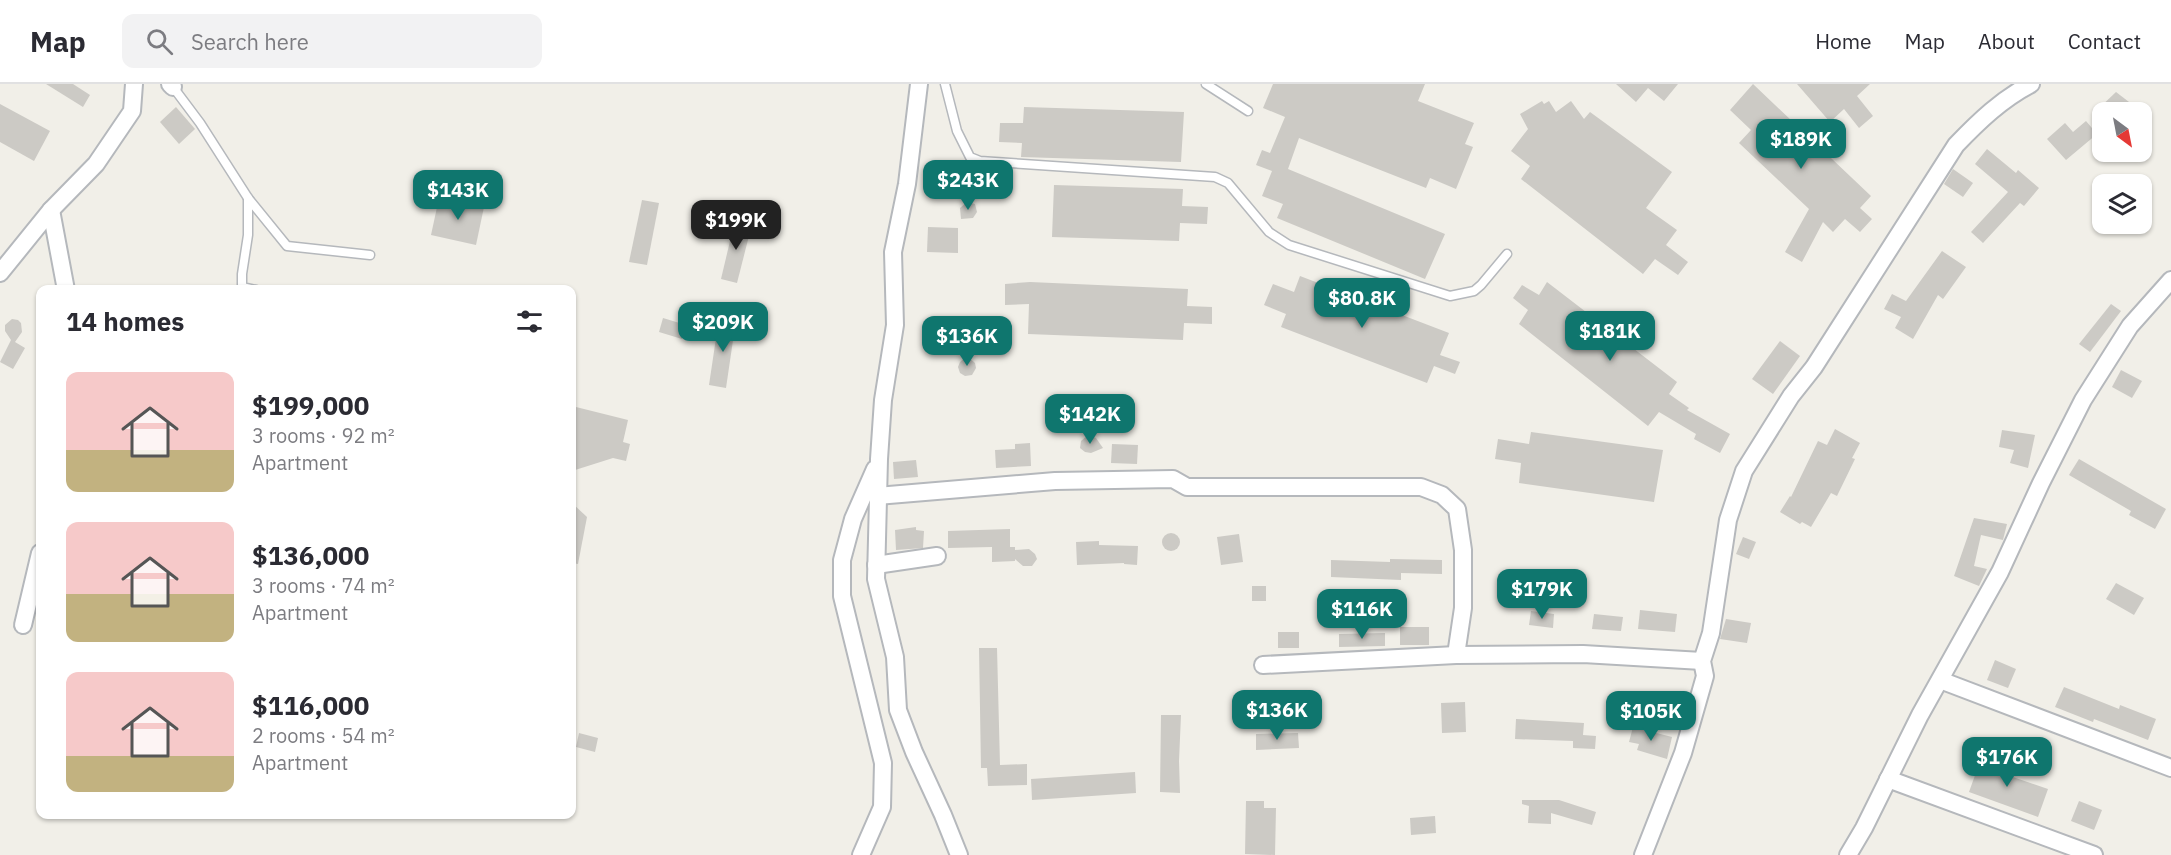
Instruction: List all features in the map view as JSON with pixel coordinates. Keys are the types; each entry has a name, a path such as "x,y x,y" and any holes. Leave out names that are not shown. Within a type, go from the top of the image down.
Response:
{"street":[{"path":"0,273 51,210 96,164 132,111 134,84"},
{"path":"919,84 907,184 893,252 895,326 883,400 876,579 895,657 898,710 959,855"},
{"path":"1643,855 1683,753 1705,676 1702,661 1711,633 1728,520 1744,471 1791,396 1814,367 1956,144 1983,117 2016,92 2031,84"},
{"path":"51,210 65,285"},
{"path":"1848,855 1902,749 2000,572 2083,400 2130,326 2171,280"},
{"path":"861,855 882,807 883,763 842,596 842,560 853,519 879,459"},
{"path":"878,496 1055,481 1161,479 1173,479 1187,487 1421,487 1442,495 1457,509 1463,550 1463,608 1456,655"},
{"path":"876,565 937,556"},
{"path":"23,625 36,570"},
{"path":"1263,665 1456,655 1583,654 1702,661"},
{"path":"1940,680 2171,768"},
{"path":"1888,779 2094,855"}],"lane":[{"path":"945,84 957,131 970,157 980,161 1215,177 1228,183 1269,232 1289,245 1450,296 1474,291 1507,254"},
{"path":"1206,84 1248,111"},
{"path":"171,86 200,123 248,198 287,246 370,255"},
{"path":"241,285 248,235 248,198"}],"building":[{"path":"46,84 73,84 90,95 83,107"},
{"path":"1273,84 1425,84 1418,101 1474,123 1465,144 1473,147 1456,189 1430,178 1426,188 1299,138 1288,169 1445,234 1425,279 1277,218 1283,204 1262,196 1272,171 1256,165 1262,150 1270,153 1285,117 1263,108"},
{"path":"1616,84 1678,84 1664,101 1648,88 1636,102"},
{"path":"1753,84 1871,196 1860,208 1872,219 1860,232 1845,219 1833,232 1823,222 1802,262 1785,252 1809,209 1739,143 1751,130 1730,110"},
{"path":"1797,84 1870,84 1857,96 1873,116 1859,128 1844,109 1830,122"},
{"path":"2116,92 2129,102 2106,102"},
{"path":"1542,101 1544,104 1549,101 1556,112 1571,101 1584,119 1590,112 1672,172 1646,208 1677,230 1666,245 1688,262 1678,275 1655,259 1643,274 1521,179 1530,166 1511,151 1528,129 1520,114"},
{"path":"0,104 50,131 34,161 0,142"},
{"path":"176,107 195,129 179,144 160,122"},
{"path":"1024,107 1184,112 1181,162 1021,157 1022,143 999,142 1000,123 1023,123"},
{"path":"2086,121 2092,128 2092,138 2066,160 2047,139 2065,123 2073,132"},
{"path":"1987,149 2016,173 2018,170 2039,188 2024,206 2020,203 1983,243 1971,232 2008,192 1975,164"},
{"path":"1953,169 1973,183 1963,197 1944,184"},
{"path":"1054,185 1183,189 1182,206 1208,207 1207,224 1180,223 1179,241 1052,237"},
{"path":"439,198 484,207 476,245 431,235"},
{"path":"642,200 659,203 647,265 629,262"},
{"path":"967,202 975,204 977,212 973,218 961,219 960,208"},
{"path":"735,220 752,224 737,283 721,279"},
{"path":"928,227 958,228 958,253 927,252"},
{"path":"1942,251 1966,267 1943,299 1938,295 1913,339 1895,328 1901,317 1884,309 1892,294 1906,301"},
{"path":"1300,276 1449,333 1440,355 1460,362 1455,374 1434,366 1427,383 1281,327 1286,314 1264,305 1273,284 1294,292"},
{"path":"1030,282 1188,289 1187,306 1212,307 1212,324 1184,323 1183,340 1028,334 1029,304 1005,305 1005,284"},
{"path":"1547,282 1677,382 1669,394 1689,408 1687,410 1730,434 1720,453 1694,439 1696,434 1659,412 1648,426 1519,324 1528,310 1513,298 1522,285 1539,295"},
{"path":"2111,304 2121,311 2090,352 2079,344"},
{"path":"663,318 686,325 682,339 659,332"},
{"path":"719,318 736,320 726,388 709,385"},
{"path":"12,319 21,323 22,332 15,342 25,348 13,369 0,362 11,340 5,331 5,325"},
{"path":"959,326 970,327 973,335 963,345 957,340 955,334"},
{"path":"1780,341 1800,356 1773,394 1752,379"},
{"path":"967,356 975,363 976,368 972,375 965,376 960,373 958,367"},
{"path":"2121,370 2142,381 2132,398 2112,387"},
{"path":"576,407 628,420 623,442 630,444 626,461 613,458 576,470"},
{"path":"1835,429 1860,443 1852,458 1855,459 1837,496 1831,493 1811,527 1802,522 1800,524 1780,512 1791,497 1818,441 1827,445"},
{"path":"2002,430 2035,435 2028,468 2010,463 2014,450 1999,447"},
{"path":"1531,432 1663,450 1654,502 1519,483 1521,463 1495,459 1498,439 1529,444"},
{"path":"1088,435 1096,438 1103,448 1091,453 1080,448 1081,441"},
{"path":"1030,443 1031,466 996,468 995,450 1015,449 1015,444"},
{"path":"1112,444 1138,445 1137,464 1111,463"},
{"path":"2079,459 2166,509 2155,529 2129,515 2131,511 2069,475"},
{"path":"916,460 918,477 894,479 893,462"},
{"path":"576,507 587,517 578,564 576,564"},
{"path":"1974,518 2007,524 2003,540 1981,535 1974,566 1987,569 1979,586 1954,576"},
{"path":"916,527 916,530 924,531 923,548 896,550 895,530"},
{"path":"1010,529 1010,547 1015,547 1015,550 1029,549 1035,554 1037,559 1032,566 1023,566 1015,559 1015,561 992,562 992,547 948,548 948,531"},
{"path":"1171,533 1177,536 1180,542 1177,548 1171,551 1165,548 1162,542 1165,536"},
{"path":"1239,534 1243,562 1221,565 1217,537"},
{"path":"1743,537 1756,542 1749,559 1736,554"},
{"path":"1099,541 1099,545 1138,546 1137,565 1124,563 1077,565 1076,542"},
{"path":"1390,559 1442,560 1442,574 1401,573 1401,580 1331,577 1331,560 1390,562"},
{"path":"2116,583 2144,598 2134,615 2106,599"},
{"path":"1252,586 1266,586 1266,601 1252,601"},
{"path":"1640,610 1677,614 1675,632 1638,629"},
{"path":"1531,611 1554,614 1553,628 1529,625"},
{"path":"1594,614 1623,617 1621,631 1592,629"},
{"path":"1726,619 1751,623 1747,643 1720,639"},
{"path":"1400,627 1429,627 1429,645 1400,645"},
{"path":"1278,632 1299,632 1299,648 1278,648"},
{"path":"1385,633 1385,646 1339,647 1339,634"},
{"path":"979,648 997,648 1000,765 1027,764 1027,785 988,786 987,768 981,768"},
{"path":"1995,660 2016,669 2008,688 1987,680"},
{"path":"2064,687 2119,709 2120,705 2156,719 2148,740 2055,707"},
{"path":"1465,702 1466,732 1442,733 1441,703"},
{"path":"1161,715 1181,715 1180,793 1160,792"},
{"path":"1516,719 1584,723 1583,735 1596,736 1595,749 1573,748 1573,741 1515,739"},
{"path":"1633,727 1672,737 1667,759 1637,750 1639,744 1629,742"},
{"path":"579,733 598,738 595,752 576,747"},
{"path":"1298,733 1299,748 1256,750 1256,734"},
{"path":"1982,756 2011,765 2007,775 2048,789 2038,817 1969,792"},
{"path":"1135,772 1136,793 1032,800 1031,779"},
{"path":"1522,800 1559,800 1596,812 1592,825 1551,813 1551,824 1528,823 1529,806 1522,804"},
{"path":"1246,801 1264,801 1264,808 1276,808 1275,855 1245,854"},
{"path":"2079,801 2102,810 2094,830 2071,821"},
{"path":"1435,816 1436,833 1411,835 1410,818"}]}
